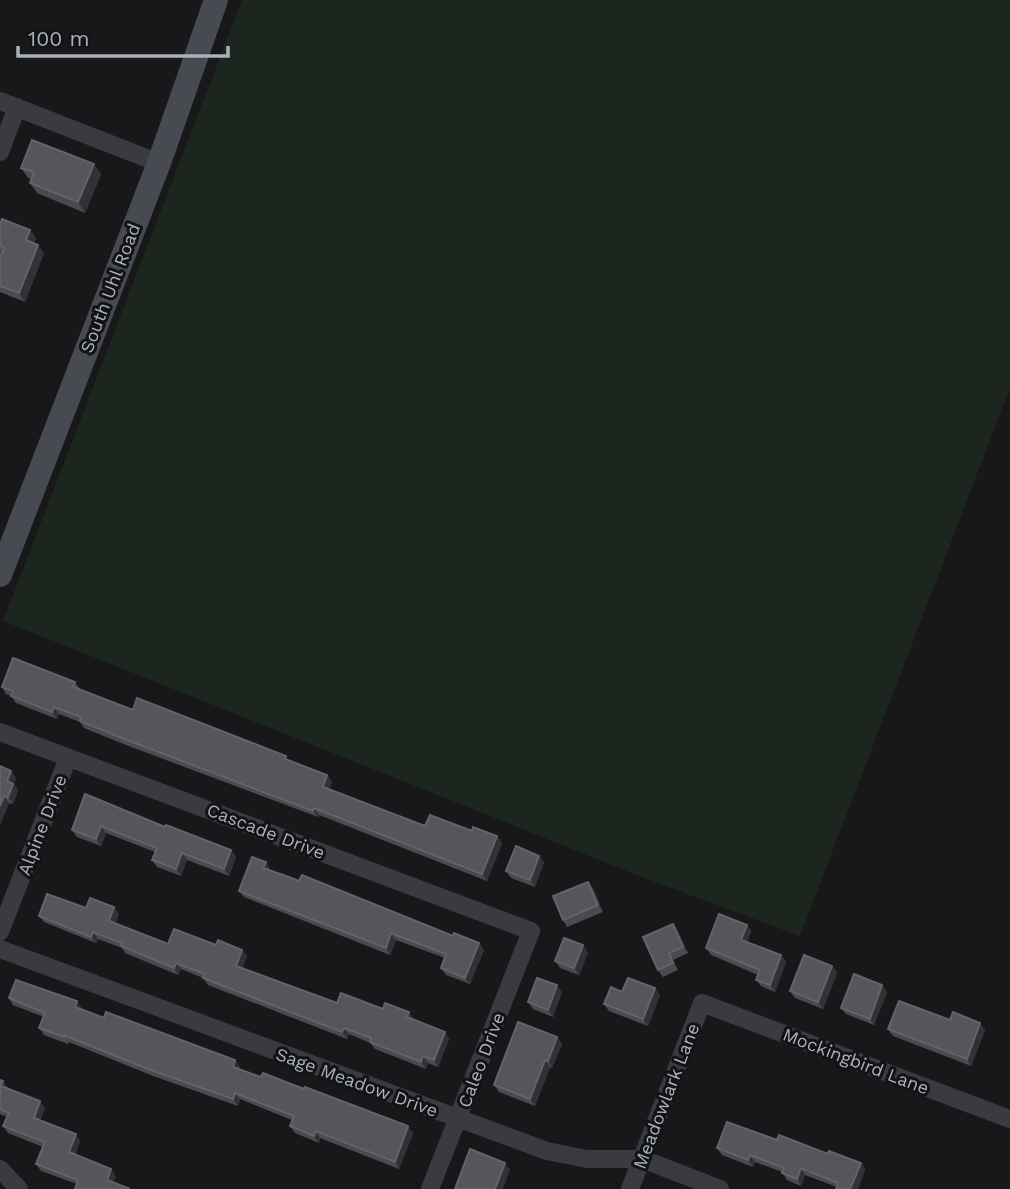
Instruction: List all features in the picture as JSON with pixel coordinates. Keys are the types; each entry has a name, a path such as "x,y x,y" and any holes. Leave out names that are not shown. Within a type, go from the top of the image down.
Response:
{"main road":[{"name":"South Uhl Road","path":"0,575 159,163 216,0"}],"street":[{"path":"0,152 8,104 159,163"},
{"name":"Cascade Drive","path":"0,733 531,931"},
{"name":"Alpine Drive","path":"0,932 68,758"},
{"name":"Caleo Drive","path":"430,1189 531,931"},
{"name":"Sage Meadow Drive","path":"0,949 547,1151 587,1159 642,1159 720,1189"},
{"name":"Mockingbird Lane","path":"702,1003 1010,1119"},
{"name":"Meadowlark Lane","path":"630,1189 702,1003"},
{"path":"0,1169 19,1189"}],"shaded area":[{"path":"242,0 1010,0 1010,388 800,936 647,879 3,621"}],"building":[{"path":"32,140 94,164 78,202 30,183 34,172 21,168"},
{"path":"2,219 30,230 26,240 38,245 19,293 0,286 0,257 4,248 0,246"},
{"path":"13,658 75,682 73,687 133,710 137,698 286,756 285,759 327,775 323,787 425,826 430,815 472,831 473,827 497,836 482,874 314,808 313,811 122,738 80,721 81,717 54,707 52,712 11,696 13,691 2,687"},
{"path":"0,766 11,771 7,781 13,784 8,797 4,796 0,806"},
{"path":"85,794 165,827 166,825 231,850 224,869 182,853 176,869 152,860 157,848 101,826 96,839 72,830"},
{"path":"516,846 539,856 530,880 506,871"},
{"path":"252,857 266,862 263,868 299,881 302,875 453,936 454,933 479,943 465,978 441,968 446,954 391,933 386,948 239,891"},
{"path":"588,882 598,905 563,920 553,896"},
{"path":"47,894 86,908 90,898 114,907 109,921 168,944 174,929 216,945 218,940 242,950 236,966 337,1003 341,993 383,1009 385,1003 409,1012 407,1017 445,1032 434,1060 423,1056 421,1062 370,1042 371,1038 344,1028 342,1032 203,978 205,974 176,963 174,968 121,946 122,943 93,932 91,937 39,916"},
{"path":"719,914 747,925 741,940 781,955 770,985 756,980 760,970 706,948"},
{"path":"673,924 683,947 669,953 673,963 658,970 643,937"},
{"path":"564,938 583,945 574,968 555,961"},
{"path":"804,955 832,966 818,1002 790,991"},
{"path":"854,974 882,985 870,1019 841,1008"},
{"path":"537,978 557,985 548,1010 528,1002"},
{"path":"628,978 655,988 643,1019 604,1004 611,987 622,992"},
{"path":"16,980 77,1001 75,1007 104,1018 106,1012 235,1060 233,1067 261,1077 263,1073 304,1089 305,1087 408,1126 395,1162 316,1131 314,1136 290,1126 294,1116 235,1093 233,1099 39,1028 45,1013 9,998"},
{"path":"899,1001 950,1020 953,1012 980,1023 967,1059 888,1029"},
{"path":"518,1022 557,1037 530,1099 494,1085"},
{"path":"0,1080 3,1081 1,1086 40,1101 34,1118 76,1134 69,1152 111,1169 107,1180 130,1189 75,1189 78,1180 36,1164 45,1142 3,1126 9,1113 0,1109"},
{"path":"727,1122 777,1140 779,1135 828,1154 829,1151 861,1163 850,1189 836,1189 838,1183 801,1168 797,1179 782,1173 784,1168 750,1155 748,1160 717,1148"},
{"path":"470,1149 505,1163 495,1189 455,1189"}]}
